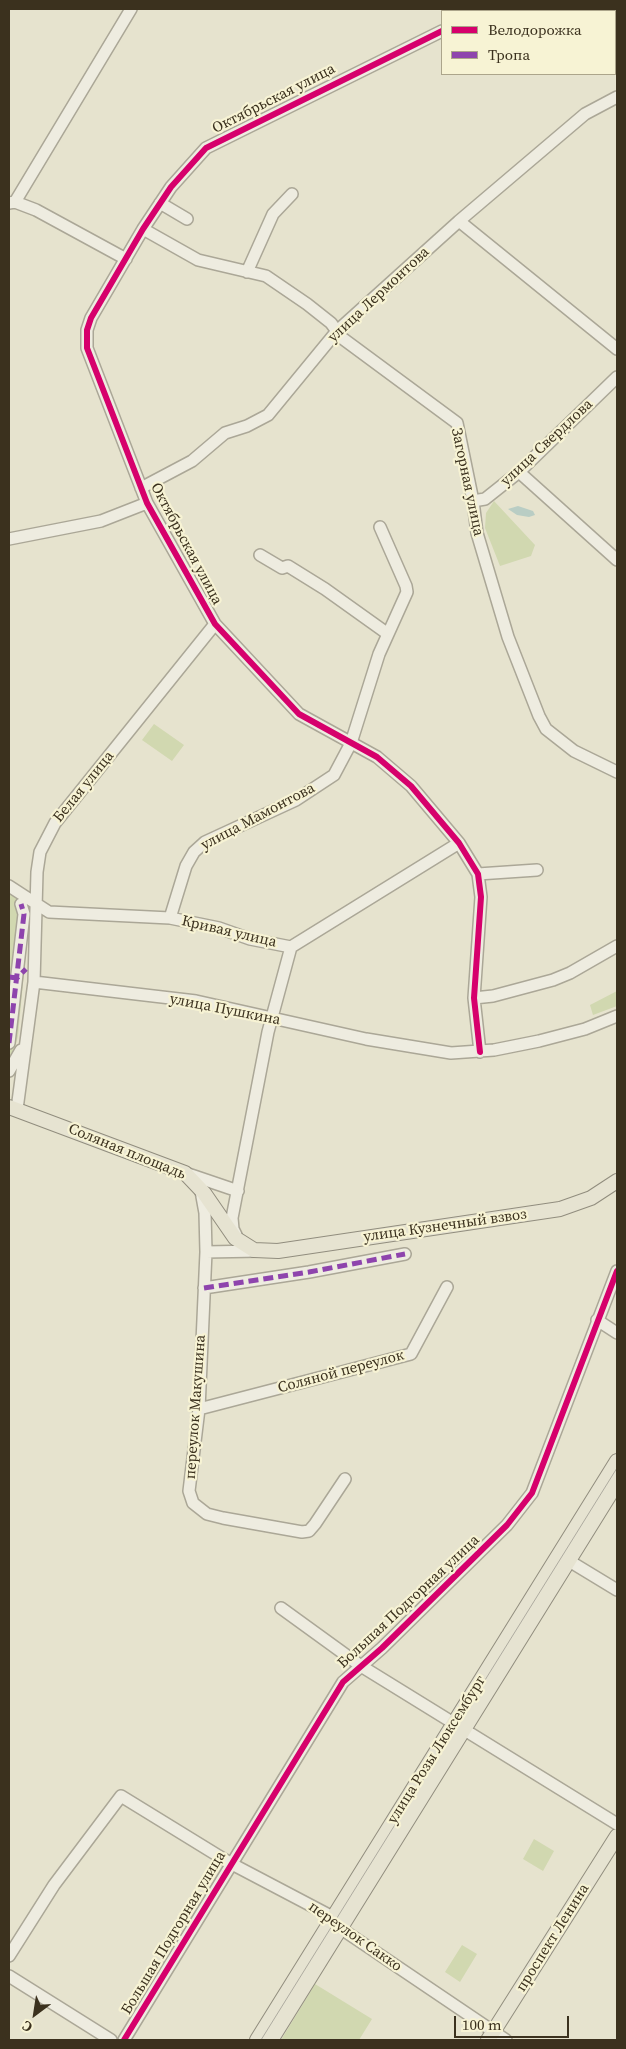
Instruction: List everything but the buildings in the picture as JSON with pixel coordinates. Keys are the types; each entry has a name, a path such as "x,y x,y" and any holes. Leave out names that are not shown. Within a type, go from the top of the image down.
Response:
{"main road":[{"name":"Соляная площадь","path":"13,1108 185,1173 199,1186 228,1230 243,1244 254,1250 265,1251"},
{"name":"улица Кузнечный взвоз","path":"265,1251 560,1209 596,1196 617,1180"},
{"name":"улица Розы Люксембург","path":"257,2040 336,1923 459,1726 564,1557 617,1461"},
{"name":"улица Розы Люксембург","path":"564,1557 617,1483"},
{"name":"проспект Ленина","path":"491,2036 617,1836"},
{"name":"улица Розы Люксембург","path":"271,2040 336,1923"}],"street":[{"path":"126,259 36,210 12,202 131,9"},
{"name":"Октябрьская улица","path":"441,31 206,148 160,203 143,228 91,318 87,330 88,348 147,503 215,624 299,714 377,757 411,786 459,843 478,874 481,897 474,998 480,1052"},
{"name":"улица Лермонтова","path":"142,488 192,462 225,433 247,426 268,415 337,330 585,114 617,97"},
{"path":"247,272 273,214 292,194"},
{"path":"160,203 187,219"},
{"path":"459,222 617,349"},
{"name":"Загорная улица","path":"143,228 198,260 266,276 307,304 365,355 457,423 473,501 477,533 508,637 546,729 574,751 617,772"},
{"name":"улица Свердлова","path":"473,501 485,499 519,472 617,378"},
{"path":"519,472 617,560"},
{"path":"9,539 100,521 147,503"},
{"name":"улица Мамонтова","path":"170,918 186,866 194,852 205,842 296,800 334,775 350,743 379,654 405,598 406,586 380,527"},
{"path":"260,555 282,568 288,566 325,589 388,634"},
{"name":"Белая улица","path":"34,982 40,852 55,824 215,624"},
{"name":"Кривая улица","path":"9,886 37,906 49,912 170,918 219,928 250,939 291,947 459,843"},
{"path":"478,874 537,870"},
{"path":"9,1043 15,978 24,914 21,904"},
{"path":"474,998 493,996 553,980 570,973 617,946"},
{"path":"243,1244 233,1229 232,1218 272,1019 291,947"},
{"path":"13,1108 34,982"},
{"name":"улица Пушкина","path":"34,982 196,1001 366,1039 450,1053 480,1052 576,1031 617,1016"},
{"path":"9,1071 24,1047"},
{"path":"185,1173 238,1191"},
{"name":"переулок Макушина","path":"199,1186 205,1213 206,1252 199,1409 189,1491 193,1503 207,1514 237,1522 302,1532 309,1531 345,1479"},
{"path":"206,1252 265,1251"},
{"path":"204,1288 309,1272 405,1254"},
{"name":"Большая Подгорная улица","path":"124,2040 325,1707 343,1682 362,1666 507,1525 532,1493 617,1271"},
{"name":"Соляной переулок","path":"199,1409 411,1354 447,1287"},
{"path":"597,1320 617,1333"},
{"path":"564,1557 617,1590"},
{"path":"281,1608 362,1666 617,1824"},
{"name":"переулок Сакко","path":"9,1956 54,1885 121,1796 230,1863 336,1923 491,2036 506,2040"},
{"path":"9,1976 111,2040"}],"green space":[{"path":"494,501 535,545 531,556 500,566 485,528 486,513"},
{"path":"154,724 184,745 172,761 142,740"},
{"path":"9,890 18,896 29,912 29,920 18,1036 14,1051 9,1059"},
{"path":"617,991 617,1006 593,1015 590,1005"},
{"path":"534,1839 554,1851 543,1871 523,1859"},
{"path":"462,1945 477,1954 460,1982 445,1972"},
{"path":"315,1984 372,2019 359,2040 281,2040"}],"shaded area":[{"path":"518,506 533,511 535,515 529,517 517,515 508,509"}],"tram line":[{"path":"261,2040 617,1468"}],"marked path":[{"path":"9,1043 24,914 21,904"},
{"path":"9,977 17,978 26,969"},
{"path":"204,1288 309,1272 405,1254"}],"cycle path":[{"path":"441,31 206,148 171,187 143,229 91,318 87,330 87,348 147,503 215,624 299,714 377,757 411,786 459,843 478,874 481,897 474,998 480,1052"},
{"path":"124,2040 343,1682 382,1648 507,1525 532,1493 617,1271"}]}
